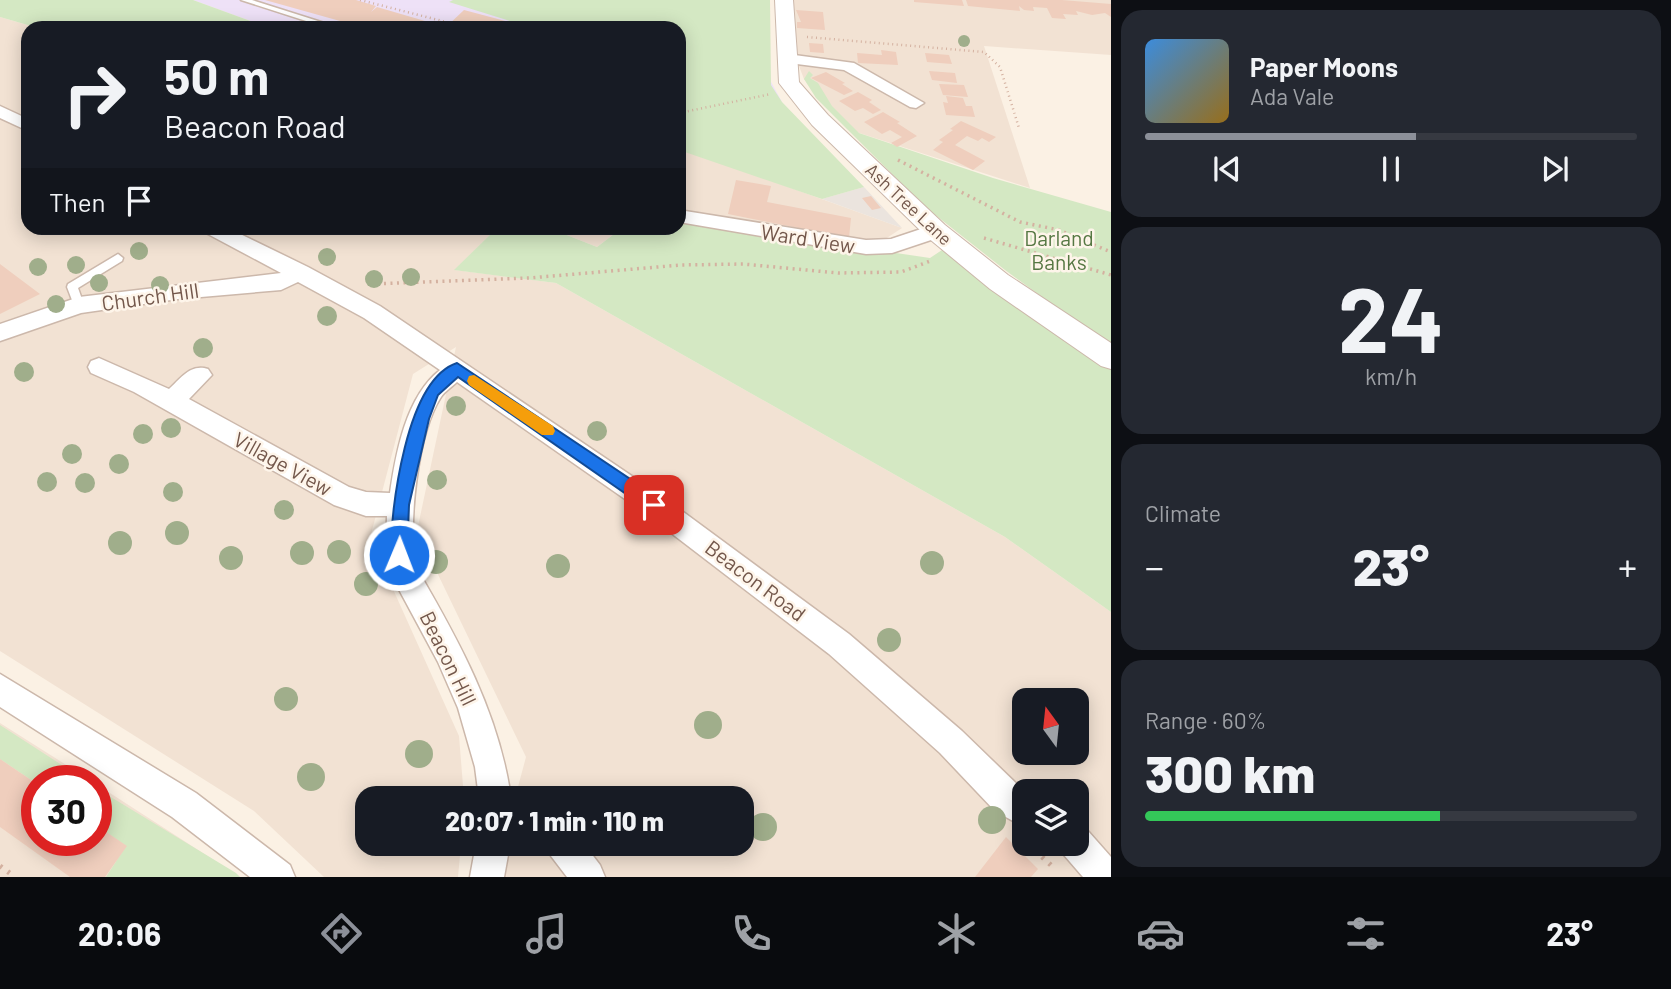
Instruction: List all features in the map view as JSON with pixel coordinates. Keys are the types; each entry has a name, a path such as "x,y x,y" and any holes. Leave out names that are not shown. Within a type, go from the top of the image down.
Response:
{"street":[{"name":"Ash Tree Lane","path":"784,0 789,83 820,120 936,232 999,282 1111,358"},
{"path":"786,47 848,66 916,103"},
{"path":"0,111 21,122"},
{"name":"Ward View","path":"686,217 866,247 892,246 936,232"},
{"name":"Beacon Road","path":"227,235 326,285 372,312 654,505 792,606 895,692 1012,802"},
{"name":"Church Hill","path":"0,333 79,305 172,292 281,282 301,272"},
{"name":"Village View","path":"99,367 172,401 344,497 366,504 401,505"},
{"name":"Beacon Hill","path":"457,369 436,387 428,398 401,505 398,536 400,564 468,689 487,747 493,786"},
{"path":"172,401 200,375"},
{"path":"0,689 184,806 278,877"},
{"path":"487,877 491,856"},
{"path":"572,856 588,877"},
{"path":"1087,856 1106,877"}],"lane":[{"path":"245,0 313,21"},
{"path":"79,305 72,287 118,258"}],"path":[{"path":"360,0 437,21"},
{"path":"786,47 984,52 1000,67 1019,128"},
{"path":"686,112 795,90"},
{"path":"890,156 1020,222 1059,230 1111,252"},
{"path":"326,285 448,283 681,265 743,264 838,273 901,272 935,259 942,250 936,232"},
{"path":"986,239 1111,275"},
{"path":"1041,856 1064,877"},
{"path":"0,866 15,877"}],"shaded area":[{"path":"193,0 770,0 770,80 782,102 686,33 686,21 251,21"},
{"path":"790,0 1111,0 1111,55 984,46 1030,188 847,129 804,79 792,48"},
{"path":"0,17 21,23 21,235 490,235 455,270 556,283 1005,537 1111,612 1111,877 495,877 501,856 754,856 754,786 518,786 526,757 417,531 456,347 413,374 370,538 459,736 463,786 355,786 355,856 460,856 458,877 324,877 254,811 0,651"},
{"path":"686,152 902,228 867,251 686,222"},
{"path":"864,187 902,228 822,199"},
{"path":"567,235 613,235 597,247"},
{"path":"0,723 66,765 21,765 21,856 112,856 112,794 240,877 0,877"}],"green space":[{"path":"0,0 193,0 251,21 21,23 0,17"},
{"path":"770,0 771,85 782,102 864,187 822,199 686,152 686,21 510,21 449,2"},
{"name":"Darland Banks","path":"809,71 813,75 810,78 818,83 832,106 859,133 993,178 1111,212 1111,347 1005,270 924,206 816,98 804,79"},
{"path":"686,222 930,258 942,250 1111,367 1111,612 1005,537 556,283 454,270 490,235 567,235 597,247 613,235 686,235"},
{"path":"0,725 62,765 21,765 21,773 0,759"},
{"path":"112,798 240,877 106,877 126,846 112,836"}],"building":[{"path":"265,0 356,0 376,6 371,12 377,7 425,21 340,21"},
{"path":"962,0 964,6 914,2"},
{"path":"966,0 1062,0 1111,4 1111,17 1105,13 1092,15 1076,11 1078,15 1063,14 1066,19 1052,18 1047,8 1033,7 1034,11 1024,10 1019,6 1020,11 978,7 968,6"},
{"path":"464,10 505,21 452,21"},
{"path":"796,10 823,12 825,30 797,28 797,22 801,22"},
{"path":"809,43 823,44 824,53 810,52"},
{"path":"881,50 896,52 898,65 858,63 857,53 882,55"},
{"path":"925,53 949,55 952,64 927,62"},
{"path":"929,71 955,73 957,83 932,80"},
{"path":"826,72 853,91 844,95 811,78"},
{"path":"939,84 964,85 968,97 943,95"},
{"path":"858,92 872,100 869,102 881,110 873,114 863,108 855,111 839,101"},
{"path":"946,96 963,98 966,106 972,106 975,117 946,115 943,102 948,103"},
{"path":"883,112 917,136 897,147 891,143 902,137 890,130 882,134 864,122"},
{"path":"961,121 996,137 989,142 967,136 955,145 985,161 973,170 933,150 943,142 939,140"},
{"path":"736,180 771,186 767,202 851,218 849,238 728,214"},
{"path":"871,196 881,208 872,210 862,198"},
{"path":"0,264 40,294 0,314"},
{"path":"0,759 21,773 21,842 0,827"},
{"path":"112,836 127,846 105,877 70,877 41,856 112,856"},
{"path":"1006,837 1012,843 1012,856 1025,856 1038,869 1031,877 975,877"}],"slow traffic":[{"path":"474,381 547,431"}],"route":[{"path":"399,555 401,505 421,419 432,392 457,369 654,505"}]}
